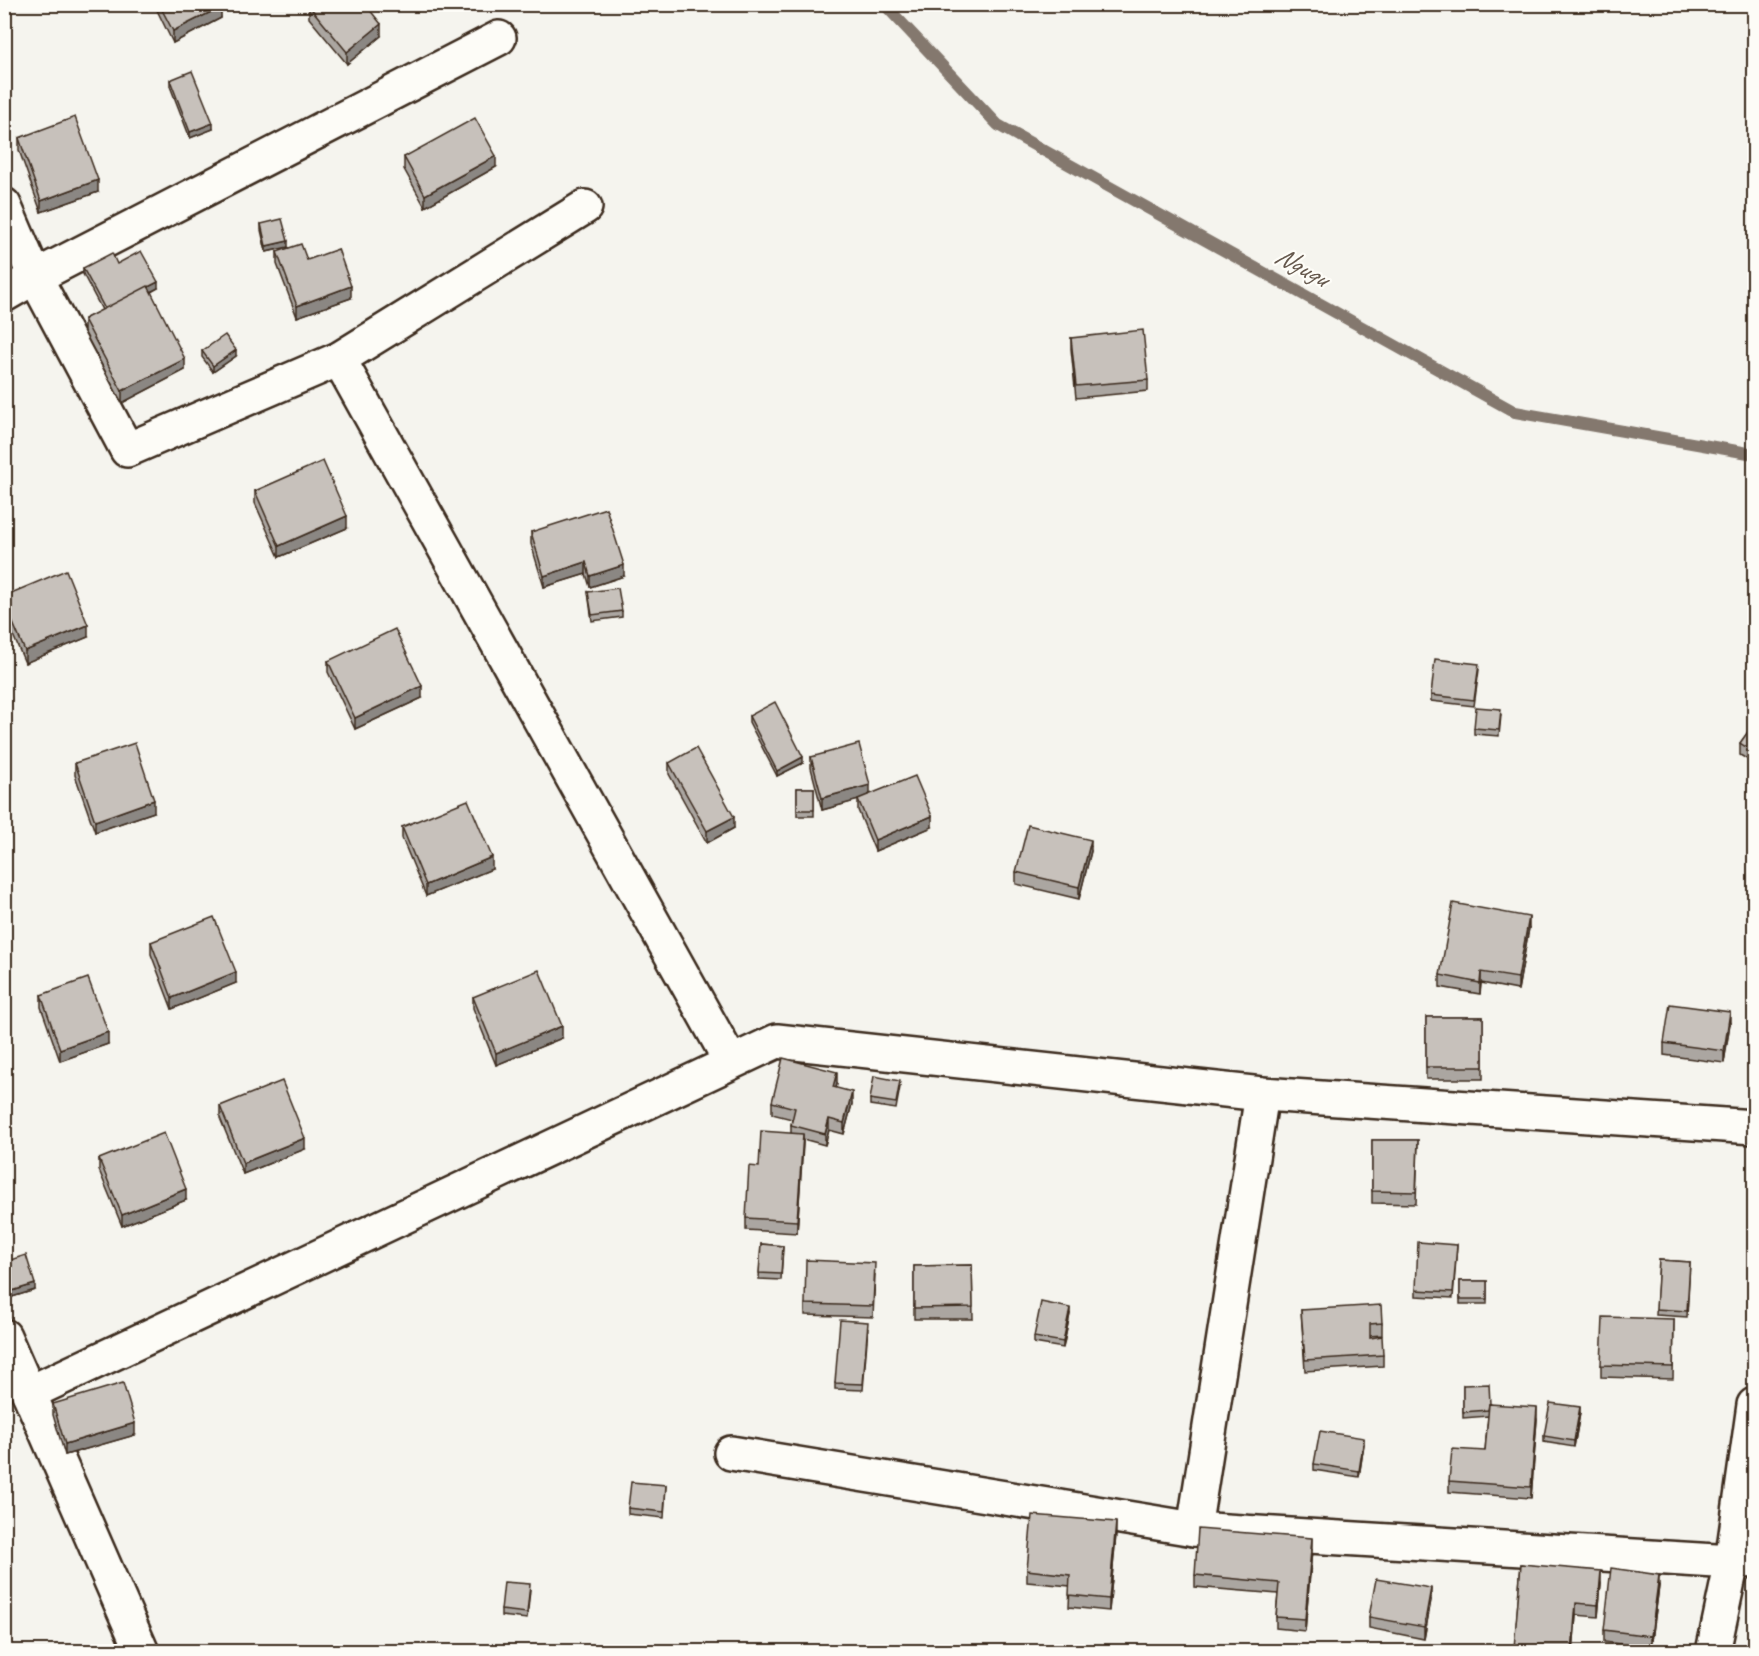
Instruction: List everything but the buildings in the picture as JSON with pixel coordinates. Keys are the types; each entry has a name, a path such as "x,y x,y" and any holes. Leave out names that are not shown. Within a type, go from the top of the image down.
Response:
{"street":[{"path":"4,295 499,38"},
{"path":"4,205 35,277 128,450 339,359 585,207"},
{"path":"339,359 731,1062"},
{"path":"29,1393 777,1041 1262,1094 1755,1127"},
{"path":"1194,1529 1262,1094"},
{"path":"4,1336 142,1652"},
{"path":"1713,1652 1743,1561 1755,1405"},
{"path":"731,1454 1194,1529 1743,1561"}],"waterway":[{"name":"Ngugu","path":"884,4 998,125 1515,412 1754,454"}]}
